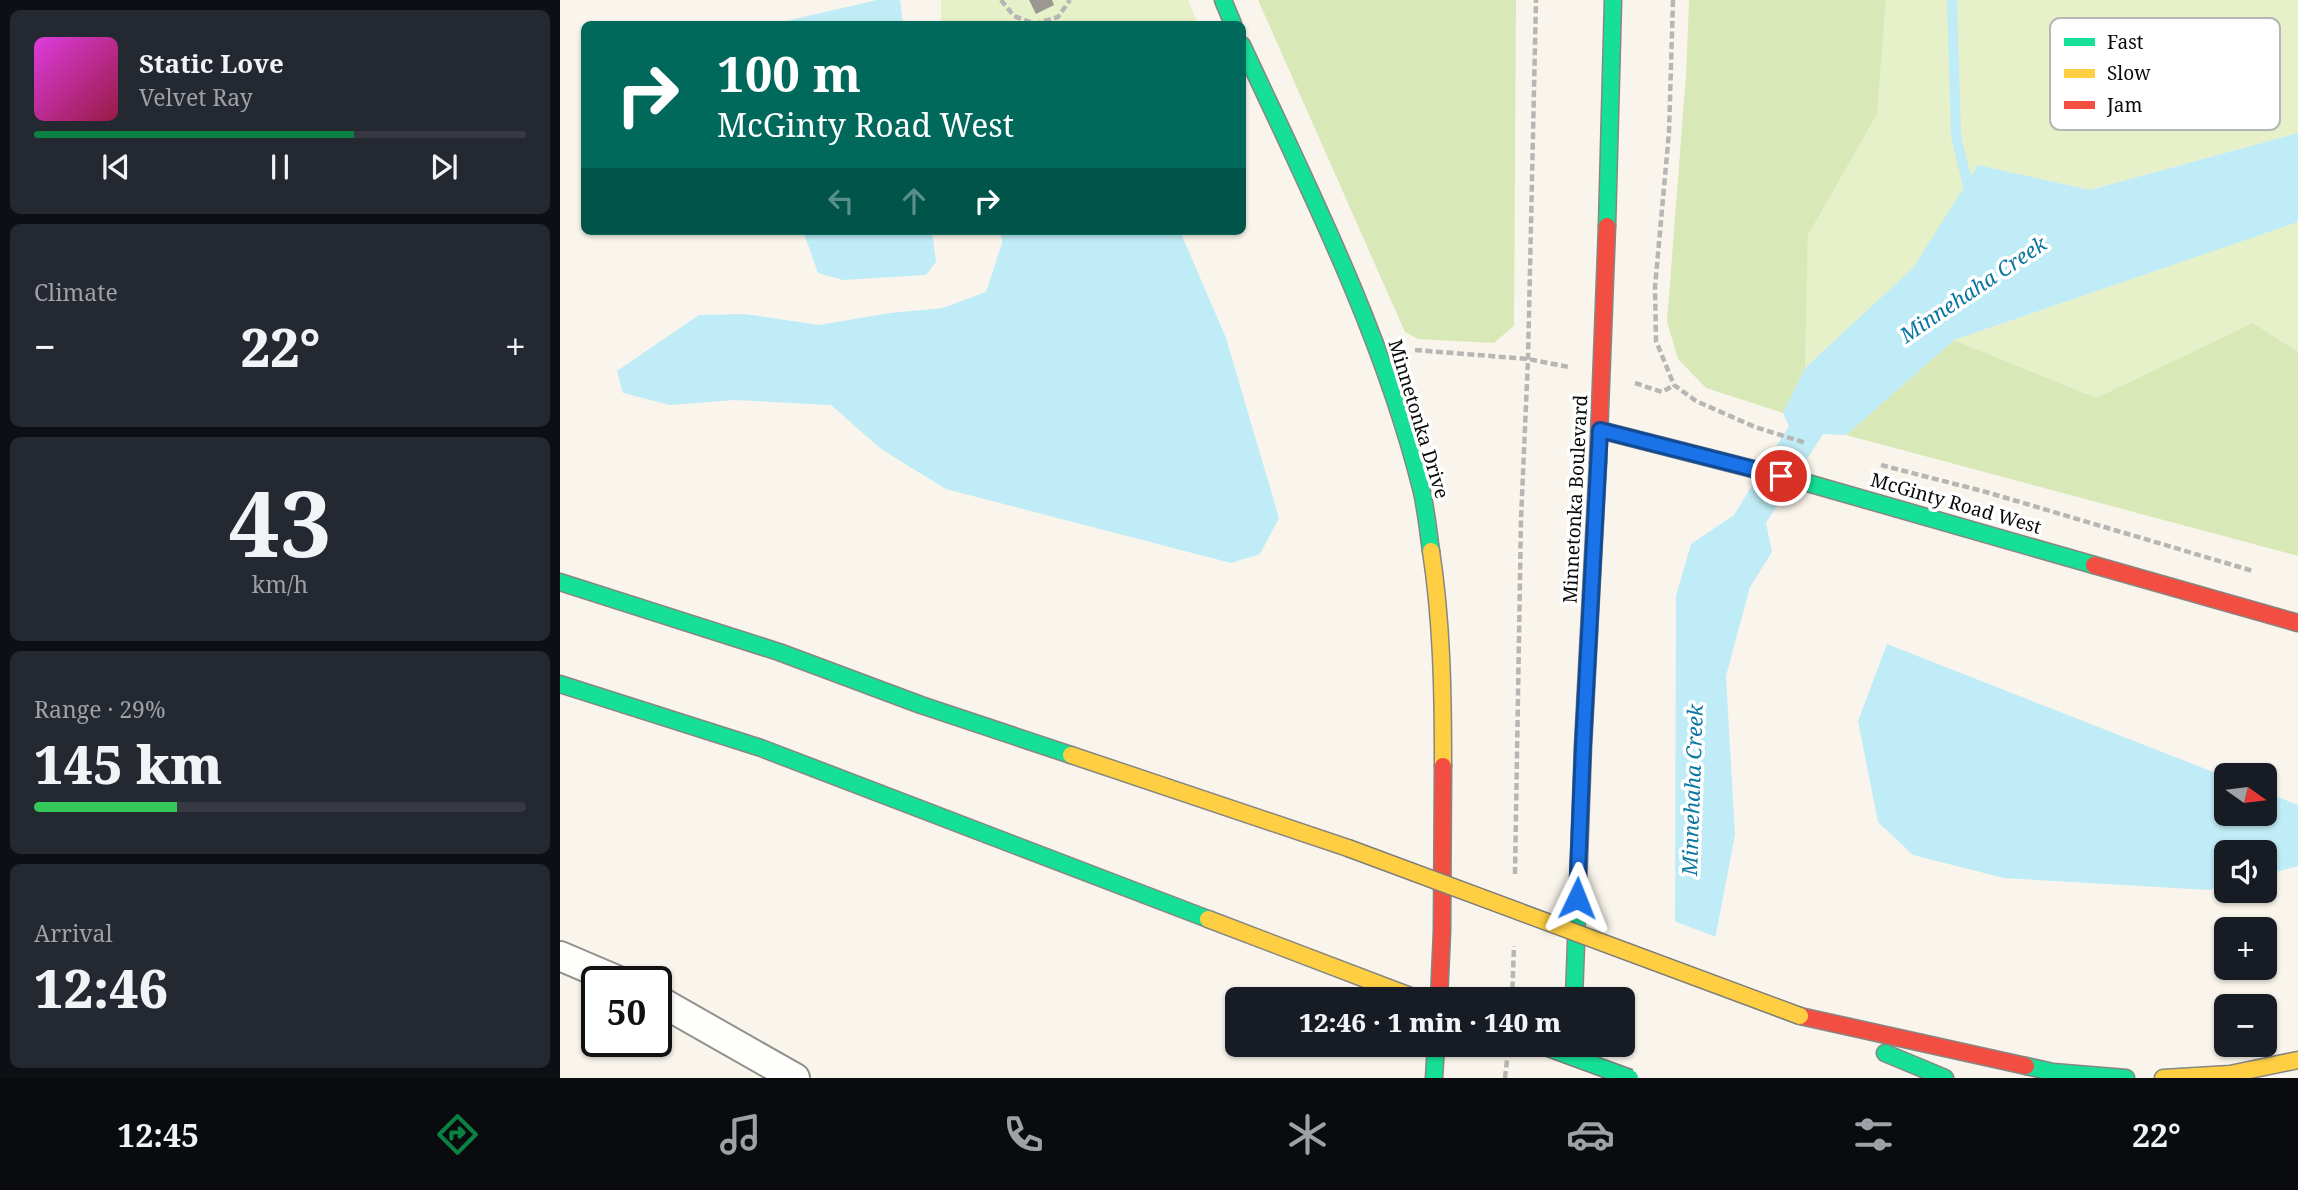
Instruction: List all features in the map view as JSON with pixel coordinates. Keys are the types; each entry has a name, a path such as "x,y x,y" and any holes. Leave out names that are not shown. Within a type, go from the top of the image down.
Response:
{"main road":[{"path":"1223,0 1232,21"},
{"name":"Minnetonka Boulevard","path":"1574,987 1583,746 1600,430 1613,0"},
{"name":"Minnetonka Drive","path":"1246,55 1322,218 1379,355 1421,489 1438,595 1443,699 1443,931 1439,987"},
{"name":"McGinty Road West","path":"1600,430 1804,482 2298,623"},
{"path":"560,582 779,652 921,705 1348,848 1800,1016 1945,1078"},
{"path":"560,684 761,748 1385,987"},
{"path":"1800,1016 2053,1072 2126,1078"},
{"path":"1434,1078 1435,1057"},
{"path":"1571,1072 1572,1057"},
{"path":"1573,1057 1630,1078"},
{"path":"2163,1078 2230,1074 2298,1060"}],"street":[{"path":"560,956 583,966"},
{"path":"672,1008 795,1078"}],"path":[{"path":"1001,0 1014,16 1027,21"},
{"path":"1045,21 1058,17 1070,0"},
{"path":"1515,888 1520,533 1528,359 1536,0"},
{"path":"1673,0 1669,132 1656,288 1656,341 1674,385 1696,401 1755,427 1812,445"},
{"path":"1379,355 1422,349 1528,359"},
{"path":"1878,464 1986,492 2261,573"},
{"path":"1512,987 1514,943"}],"green space":[{"path":"941,0 1188,0 1197,21 941,21"},
{"path":"1258,0 1516,0 1514,326 1494,343 1418,339 1405,332"},
{"path":"1689,0 1886,0 1877,114 1808,235 1805,368 1783,413 1706,388 1678,359 1667,322 1686,75"},
{"path":"1886,0 2298,0 2298,133 2090,190 1978,165 1914,268 1805,368 1808,235 1877,114"},
{"path":"2298,222 2298,352 2253,323 2096,398 1954,340"},
{"path":"2253,323 2298,352 2298,556 1846,435 1954,340 2096,398"}],"water":[{"path":"877,0 900,0 903,21 786,21"},
{"name":"Minnehaha Creek","path":"2298,133 2298,222 1954,340 1846,435 1823,434 1766,523 1772,552 1750,587 1726,676 1735,835 1716,934 1712,1078 1662,1078 1675,920 1676,596 1691,544 1734,515 1789,426 1783,413 1805,368 1913,268 1978,165 2090,190"},
{"path":"804,235 933,235 936,262 926,275 843,280 818,273"},
{"path":"1001,235 1182,235 1226,338 1279,518 1260,554 1231,563 946,489 881,449 831,405 735,400 670,405 623,393 617,371 699,315 745,314 819,325 890,313 943,308 986,292 1002,243"},
{"path":"1887,644 2214,772 2214,826 2277,826 2277,797 2298,805 2298,866 2277,872 2277,840 2214,840 2214,889 2209,890 2004,878 1913,855 1878,822 1858,721"}],"pier":[{"path":"1671,920 1719,938 1715,1078 1659,1078"}],"building":[{"path":"1029,0 1052,0 1054,5 1036,14"}],"waterway":[{"path":"1952,0 1956,136 1970,194"}],"traffic: fast":[{"path":"1223,0 1232,21"},
{"path":"1607,226 1613,0"},
{"path":"1246,54 1342,262 1386,374 1421,488 1431,551"},
{"path":"1600,430 1804,482 2094,565"},
{"path":"1574,987 1583,746 1598,463"},
{"path":"560,582 779,652 921,705 1071,755"},
{"path":"560,684 761,748 1208,919"},
{"path":"1885,1053 1945,1078"},
{"path":"1434,1078 1435,1057"},
{"path":"1573,1057 1630,1078"},
{"path":"2026,1066 2053,1072 2126,1078"}],"traffic: slow":[{"path":"1431,551 1440,631 1443,766"},
{"path":"1071,755 1348,848"},
{"path":"1348,848 1800,1016"},
{"path":"1208,919 1386,987"},
{"path":"2163,1078 2230,1074 2298,1060"}],"traffic: jam":[{"path":"1598,463 1607,226"},
{"path":"2094,565 2298,623"},
{"path":"1440,987 1443,766"},
{"path":"1800,1016 2026,1066"}],"route":[{"path":"1577,898 1600,430 1781,476"}]}
